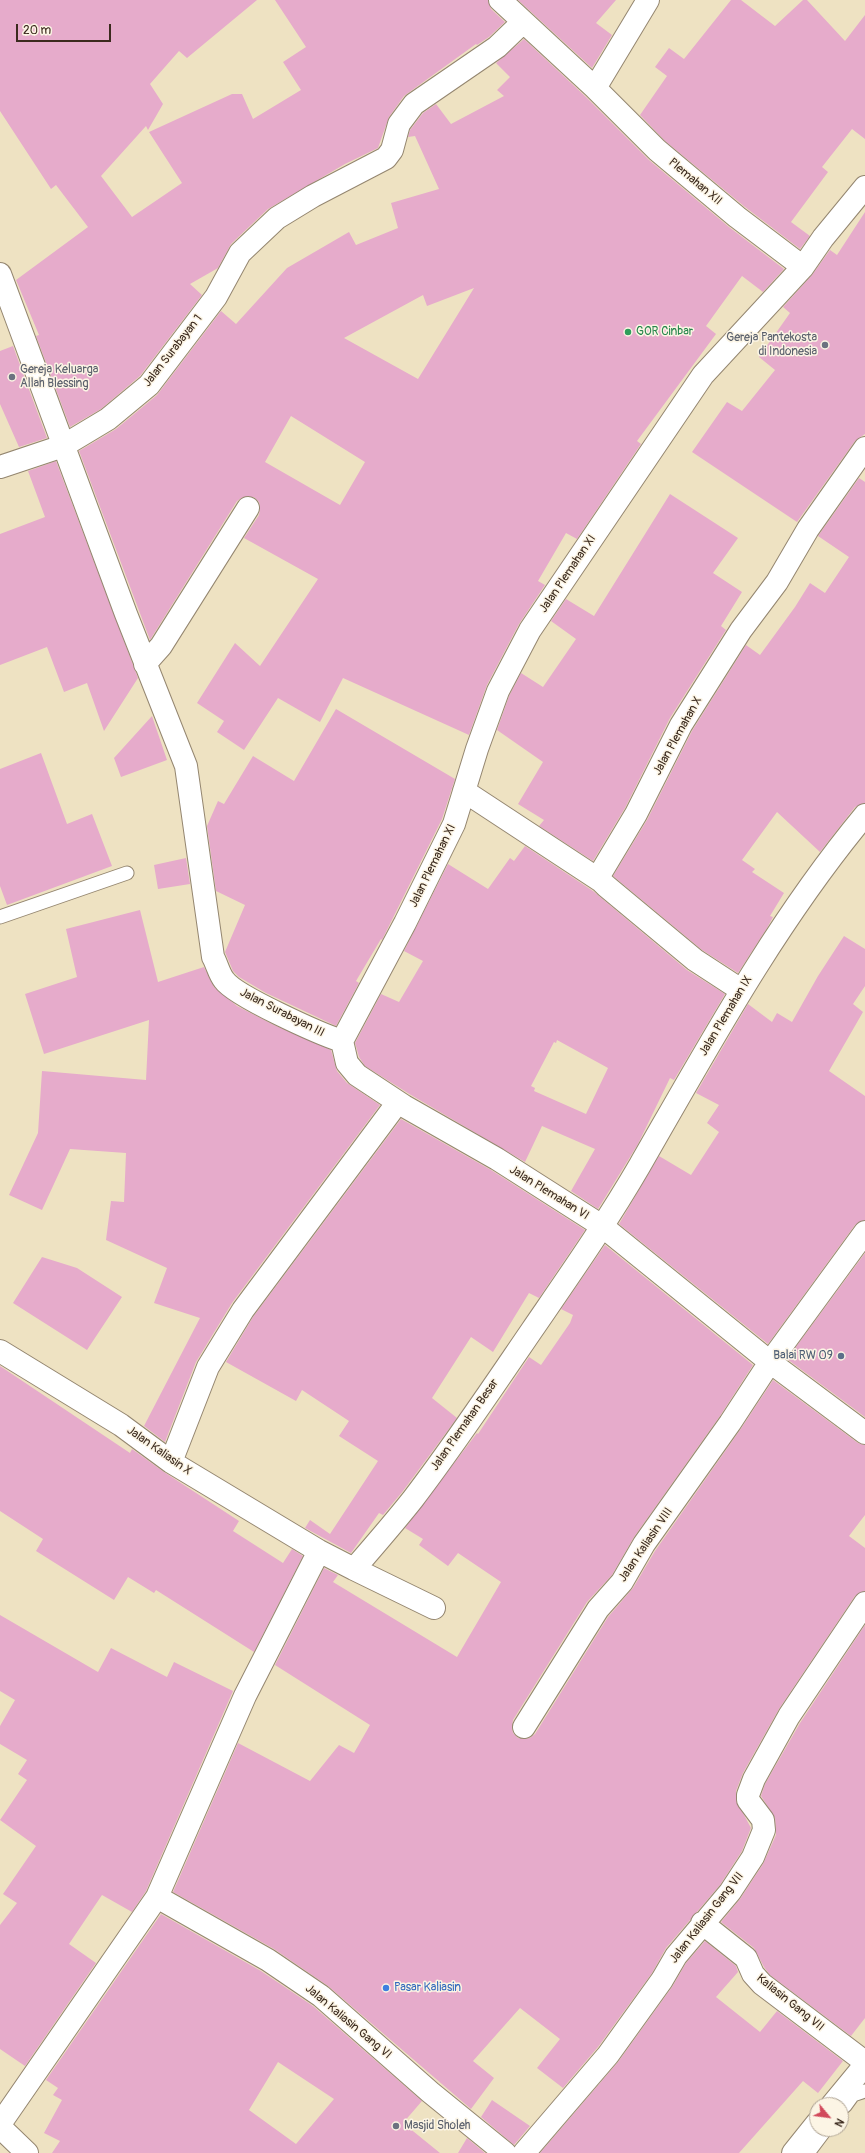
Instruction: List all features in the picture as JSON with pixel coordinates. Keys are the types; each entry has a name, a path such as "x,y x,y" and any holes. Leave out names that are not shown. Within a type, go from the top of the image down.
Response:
{"street":[{"name":"Plemahan XII","path":"500,0 523,22 559,52 657,150 737,217 803,267"},
{"path":"596,88 648,0"},
{"name":"Jalan Surabayan 1","path":"0,468 63,446 108,419 148,385 216,297 240,253 277,218 313,196 386,158 392,150 400,124 414,104 497,48 523,22"},
{"name":"Jalan Plemahan XI","path":"342,1041 405,923 454,824 498,691 530,630 703,375 803,267 823,238 865,187"},
{"path":"0,274 145,664 160,646 248,508"},
{"name":"Jalan Plemahan X","path":"601,881 600,874 604,864 636,814 681,726 741,630 776,582 808,529 865,448"},
{"name":"Jalan Surabayan III","path":"145,664 186,766 213,957 224,980 239,993 324,1036 342,1041"},
{"path":"464,791 601,881 696,960 741,990"},
{"name":"Jalan Plemahan IX","path":"602,1226 640,1165 651,1143 741,990 776,934 840,845 865,815"},
{"name":"Jalan Plemahan VI","path":"342,1041 347,1063 356,1075 398,1102 497,1159 602,1226 770,1362 865,1433"},
{"path":"171,1462 208,1367 243,1310 398,1102"},
{"name":"Jalan Plemahan Besar","path":"354,1569 412,1500 455,1442 602,1226"},
{"name":"Jalan Kaliasin VIII","path":"524,1727 598,1609 622,1582 644,1544 730,1423 770,1362 865,1232"},
{"name":"Jalan Kaliasin X","path":"0,1351 121,1425 171,1462 315,1560"},
{"path":"0,2124 157,1897 245,1696 315,1560 354,1569 434,1608"},
{"name":"Jalan Kaliasin Gang VII","path":"524,2153 608,2055 662,1980 676,1956 702,1923 730,1892 753,1857 764,1830 762,1820 748,1800 748,1795 754,1780 789,1716 865,1603"},
{"name":"Jalan Kaliasin Gang VI","path":"157,1897 268,1960 321,1996 430,2092 505,2153"},
{"name":"Kaliasin Gang VII","path":"702,1923 746,1958 753,1974 762,1984 865,2062"},
{"path":"839,2097 865,2065"},
{"path":"0,2127 28,2153"},
{"path":"793,2153 809,2133"}],"lane":[{"path":"0,917 127,873"},
{"path":"849,2100 853,2095 865,2091"},
{"path":"808,2153 820,2137"}],"building":[{"path":"0,0 257,0 187,58 179,51 150,84 163,104 148,130 146,126 101,176 132,217 182,183 149,132 232,94 242,94 253,119 301,90 283,62 306,47 275,0 488,0 491,9 505,22 489,37 477,45 476,44 404,96 389,117 378,148 345,164 268,209 231,244 218,268 190,284 202,295 140,376 101,409 70,427 36,336 39,335 16,280 88,227 56,185 51,189 0,111"},
{"path":"518,0 616,0 596,23 612,35 592,68"},
{"path":"731,0 741,0 775,26 803,0 807,0 845,41 865,15 865,139 852,129 822,167 828,172 791,222 810,236 800,249 745,207 665,141 640,115 667,76 655,67 669,48 684,59"},
{"path":"524,39 586,97 649,160 729,227 784,269 763,292 742,276 706,326 716,334 637,441 641,444 577,539 566,533 538,581 545,585 519,624 487,685 469,735 343,678 320,722 278,698 244,750 217,732 224,721 197,703 235,643 260,666 318,579 244,538 259,515 260,508 259,502 254,497 243,497 237,501 150,640 79,451 116,429 157,395 221,311 236,324 287,268 349,232 356,245 398,228 391,203 439,189 415,136 408,137 410,130 423,113 436,104 451,124 504,96 497,90 510,77 496,63","holes":["474,288 418,379 344,338 423,295 427,306","291,416 365,462 340,505 265,462"]},
{"path":"865,212 865,434 855,441 797,522 692,452 727,402 742,411 775,370 759,357 790,313 783,307 812,275 830,250 837,255"},
{"name":"Gereja Keluarga Allah Blessing","path":"13,346 47,438 19,447 0,404 0,351"},
{"path":"56,461 138,678 104,731 87,683 64,692 47,647 0,665 0,534 45,517 28,471"},
{"path":"859,478 865,482 865,803 855,807 820,852 777,812 742,860 755,869 752,872 784,893 770,916 773,917 767,928 738,973 702,950 613,876 647,820 692,731 746,645 760,655 795,607 810,583 825,593 849,557 818,536"},
{"path":"670,494 738,538 713,573 742,592 721,626 726,630 670,718 625,808 593,861 539,826 544,820 518,804 543,762 497,730 509,696 521,673 543,687 576,639 551,621 566,599 594,616"},
{"path":"336,709 455,779 442,819 382,940 381,939 356,981 359,983 336,1026 266,993 239,977 233,971 225,952 245,905 216,891 207,826 218,801 224,804 253,756 294,781"},
{"path":"152,716 167,760 121,777 114,758"},
{"path":"41,753 67,824 92,814 112,866 7,905 0,886 0,769"},
{"path":"525,846 593,891 687,970 725,994 674,1080 670,1078 638,1144 598,1209 571,1191 595,1149 542,1126 525,1162 411,1095 365,1066 359,1057 355,1043 381,994 399,1002 423,961 404,951 448,864 488,889 510,858 514,861","holes":["557,1040 608,1068 586,1114 534,1091 535,1088 531,1086 554,1042 556,1043"]},
{"path":"186,858 190,884 158,889 154,865"},
{"path":"140,910 158,982 204,967 214,987 237,1006 274,1025 331,1050 337,1071 347,1083 380,1105 232,1303 196,1362 165,1442 144,1426 200,1318 154,1303 167,1268 106,1240 111,1201 124,1202 126,1153 70,1149 42,1210 9,1195 38,1133 42,1071 146,1080 149,1020 44,1054 25,994 77,977 66,929"},
{"path":"844,936 865,949 865,986 853,1004 863,1012 829,1071 865,1096 865,1220 855,1225 768,1344 619,1224 659,1156 691,1175 719,1132 707,1123 719,1105 696,1093 748,1004 772,1022 777,1013 792,1022 818,976"},
{"path":"401,1119 491,1170 585,1230 539,1298 529,1293 493,1352 471,1337 432,1398 457,1418 403,1491 383,1515 379,1513 351,1553 305,1528 310,1520 330,1534 378,1461 339,1436 349,1421 302,1390 296,1401 226,1362 253,1317"},
{"path":"605,1245 753,1365 720,1416 634,1537 612,1575 587,1602 513,1720 513,1733 518,1738 524,1739 530,1738 535,1734 608,1617 633,1588 655,1551 740,1430 773,1380 858,1443 865,1445 865,1515 849,1536 865,1548 865,1591 855,1596 779,1709 743,1773 736,1791 736,1800 751,1828 742,1851 720,1885 666,1948 652,1973 598,2047 563,2088 537,2068 560,2039 520,2008 473,2061 494,2078 471,2109 328,1986 274,1949 173,1892 238,1743 310,1781 339,1745 354,1753 370,1725 275,1665 324,1568 338,1575 333,1582 457,1657 501,1582 458,1553 448,1566 419,1545 423,1539 405,1528 477,1433 478,1434 529,1357 541,1365 570,1323 573,1315 561,1309"},
{"path":"865,1253 865,1417 787,1359"},
{"path":"42,1257 77,1268 122,1297 87,1350 13,1303"},
{"path":"0,1366 130,1453 132,1449 164,1472 239,1521 233,1531 283,1563 292,1549 303,1556 254,1652 156,1590 154,1593 128,1577 114,1600 36,1551 43,1539 0,1511"},
{"path":"0,1615 98,1672 111,1648 167,1677 174,1662 233,1691 146,1891 132,1912 102,1895 69,1944 96,1963 25,2066 0,2049 0,1925 17,1903 3,1894 36,1846 0,1820 27,1780 18,1774 27,1760 0,1744 0,1726 15,1700 0,1691"},
{"path":"865,1625 865,2018 851,2036 770,1975 754,1948 721,1922 740,1899 763,1864 776,1835 775,1818 761,1796 765,1784 800,1723"},
{"path":"161,1914 261,1971 313,2006 422,2101 403,2123 440,2153 52,2153 60,2141 44,2133 62,2100 53,2095 58,2088 46,2080","holes":["278,2062 334,2099 296,2144 249,2110"]},
{"path":"705,1941 736,1966 738,1972 716,1997 760,2032 777,2011 843,2061 818,2093 803,2081 739,2153 540,2153 618,2062 672,1987 686,1963"},
{"path":"492,2100 530,2126 514,2145 481,2117"},
{"path":"467,2138 485,2153 458,2153"}],"place":[{"name":"GOR Cinbar","path":"628,332"},
{"name":"Gereja Pantekosta di Indonesia","path":"825,345"},
{"name":"Gereja Keluarga Allah Blessing","path":"12,377"},
{"name":"Balai RW 09","path":"841,1356"},
{"name":"Pasar Kaliasin","path":"386,1988"},
{"name":"Masjid Sholeh","path":"396,2126"}]}
